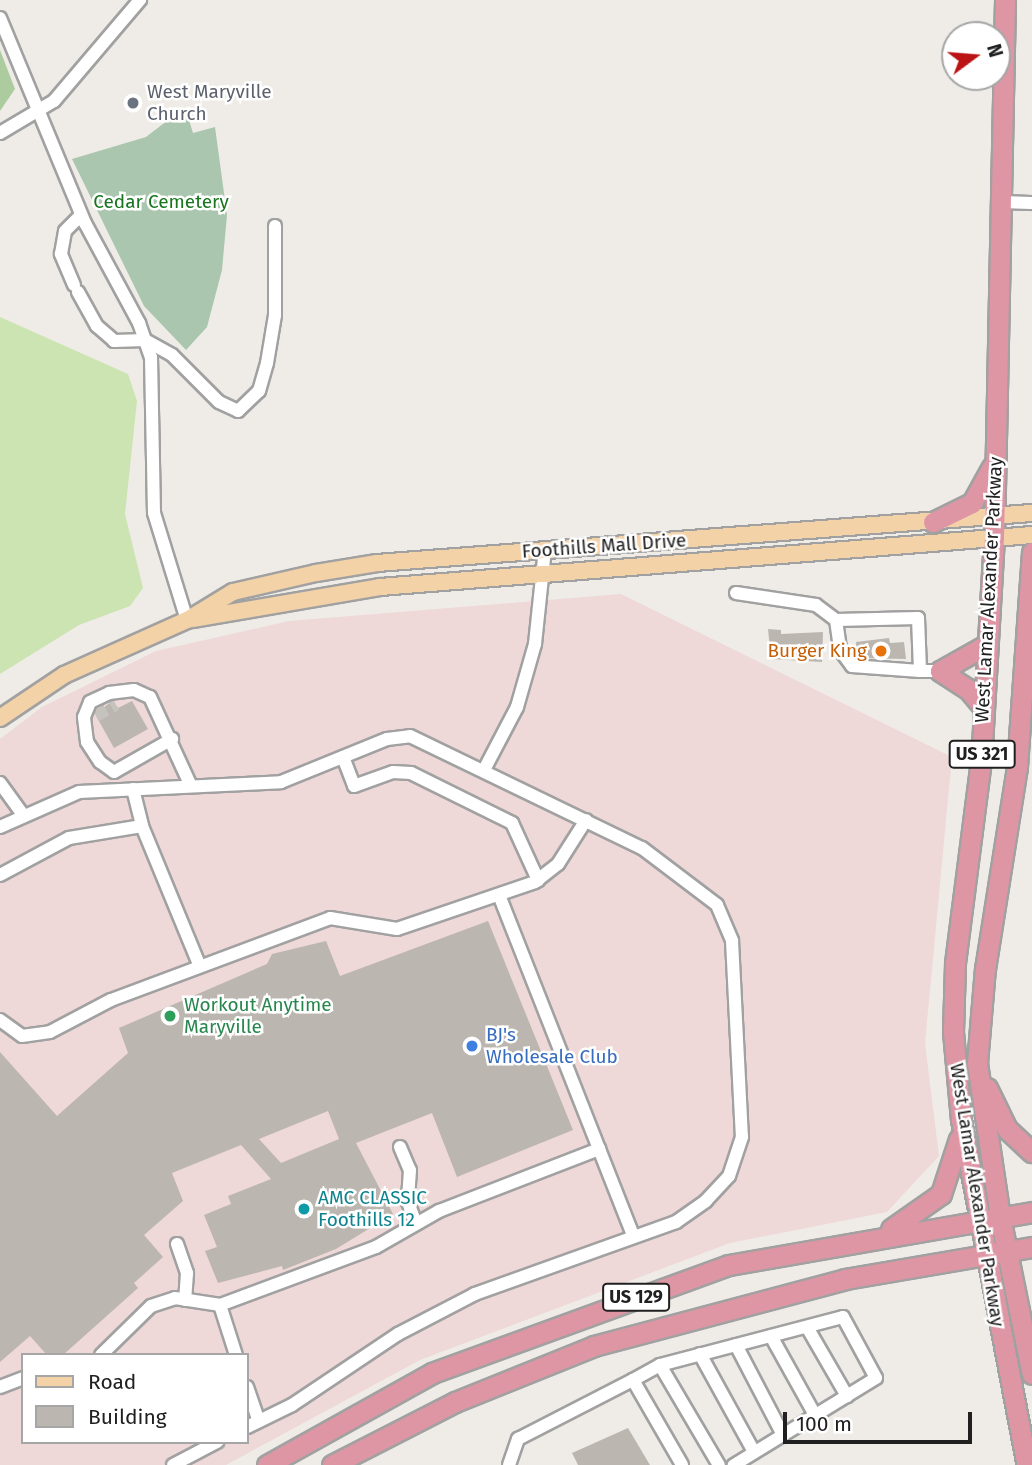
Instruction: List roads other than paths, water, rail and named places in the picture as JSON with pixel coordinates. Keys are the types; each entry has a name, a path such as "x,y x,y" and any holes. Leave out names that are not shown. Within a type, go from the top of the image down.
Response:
{"highway":[{"name":"West Lamar Alexander Parkway","path":"1005,0 994,527 984,708 955,964 954,1074 978,1221 1027,1465"},
{"path":"933,522 972,503 995,460"},
{"name":"West Lamar Alexander Parkway","path":"1032,552 1022,654 1018,740 977,1063 1006,1251 1032,1374"},
{"path":"930,671 988,643"},
{"path":"1022,654 1032,673"},
{"path":"930,671 968,689 984,708"},
{"path":"1018,740 1032,720"},
{"path":"977,1063 1007,1129 1032,1152"},
{"path":"872,1237 905,1223 941,1194 957,1156 961,1120"},
{"name":"US 129","path":"267,1465 432,1373 579,1317 729,1265 872,1237 1032,1212"},
{"name":"US 129","path":"331,1465 455,1402 594,1346 845,1279 1032,1247"},
{"path":"1024,1335 1032,1312"}],"main road":[{"name":"Foothills Mall Drive","path":"187,620 380,587 545,575 994,527 1032,513"},
{"name":"Foothills Mall Drive","path":"0,718 64,675 187,620 233,592 316,573 545,549 933,522 994,527 1032,535"}],"street":[{"path":"0,132 40,111 119,30 140,0"},
{"path":"0,18 81,215 145,340 156,391 155,513 187,620"},
{"path":"1001,202 1032,203"},
{"path":"81,215 65,230 61,254 97,326 114,341 145,340 172,355 230,410 248,406 267,363 275,315 275,226"},
{"path":"485,768 517,707 536,643 545,575 545,549"},
{"path":"736,593 816,605 836,620 918,618 930,671 852,667 839,650 836,620"},
{"path":"114,702 125,691"},
{"path":"116,790 114,772 100,762 88,742 90,702 125,691 150,697 172,739 191,786"},
{"path":"0,827 22,813 79,792 281,782 343,757 410,736 485,768 642,848 716,905 732,941 742,1137 734,1163 706,1201 676,1222 475,1294 398,1334 253,1424 248,1393"},
{"path":"114,772 172,739"},
{"path":"343,757 354,786 393,772 411,773 512,823 538,880"},
{"path":"0,783 22,813"},
{"path":"133,789 142,826 200,967"},
{"path":"0,1020 22,1036 50,1032 111,1000 330,918 397,929 499,895 538,880 558,864 586,820"},
{"path":"0,875 69,838 142,826"},
{"path":"499,895 633,1236"},
{"path":"400,1147 410,1170 408,1202 416,1224"},
{"path":"103,1353 151,1306 185,1300 220,1305 376,1247 416,1224 599,1149"},
{"path":"177,1244 187,1273 185,1300"},
{"path":"220,1305 235,1353"},
{"path":"509,1465 518,1439 660,1365 843,1317 876,1378 734,1465"},
{"path":"807,1327 847,1396"},
{"path":"771,1336 815,1415"},
{"path":"736,1345 783,1435"},
{"path":"700,1354 754,1452"},
{"path":"660,1365 719,1465"},
{"path":"0,1387 21,1379"},
{"path":"633,1380 682,1465"},
{"path":"173,1465 213,1444"}],"tunnel":[{"path":"96,716 116,705"}],"place":[{"name":"West Maryville Church","path":"133,103"},
{"name":"Burger King","path":"881,651"},
{"name":"Workout Anytime Maryville","path":"170,1016"},
{"name":"BJ's Wholesale Club","path":"472,1046"},
{"name":"AMC CLASSIC Foothills 12","path":"304,1209"}],"park label":[{"name":"Cedar Cemetery","path":"161,202"}]}
